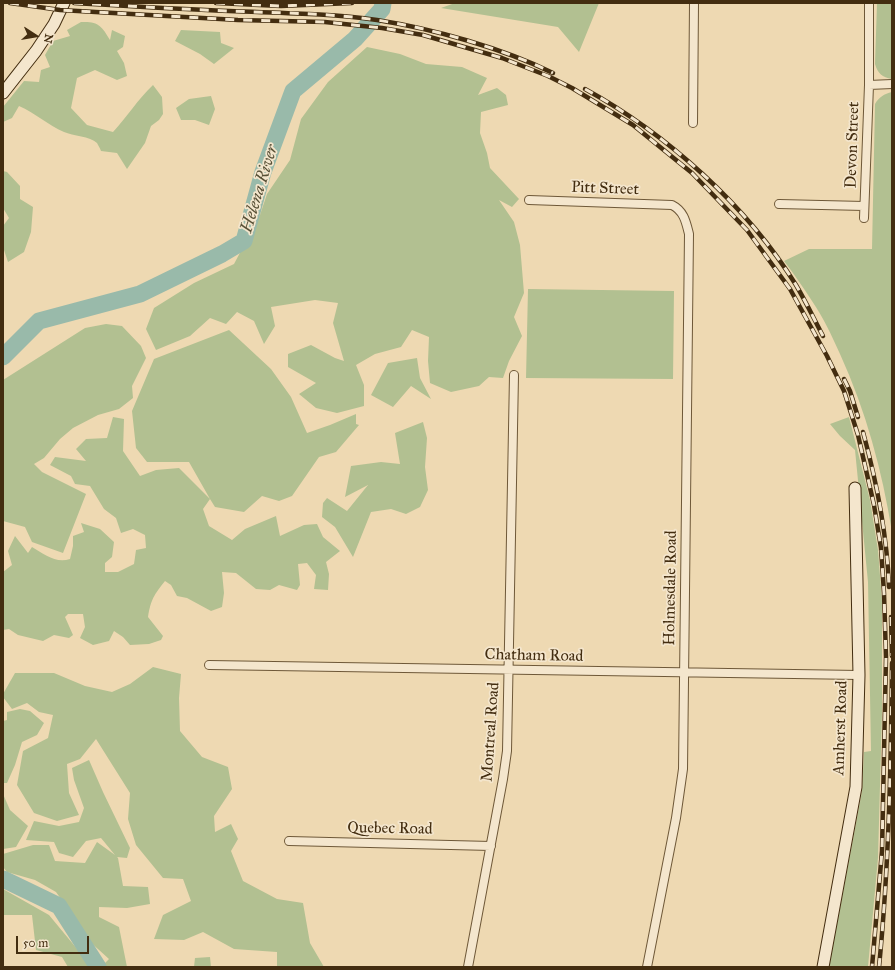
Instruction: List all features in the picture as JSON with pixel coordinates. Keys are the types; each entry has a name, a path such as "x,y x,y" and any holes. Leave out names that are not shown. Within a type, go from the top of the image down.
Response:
{"street":[{"path":"3,93 36,51 54,24 64,3"},
{"path":"693,123 694,3"},
{"name":"Devon Street","path":"864,218 869,85 870,3"},
{"name":"Devon Street","path":"869,85 892,84"},
{"name":"Pitt Street","path":"529,200 672,205 680,209"},
{"name":"Devon Street","path":"778,204 864,206"},
{"name":"Holmesdale Road","path":"648,967 681,791 683,769 689,234 680,209"},
{"name":"Montreal Road","path":"468,967 491,846 507,750 514,375"},
{"name":"Amherst Road","path":"823,967 856,787 859,674 855,488"},
{"name":"Chatham Road","path":"209,665 684,673 859,674"},
{"name":"Quebec Road","path":"289,841 491,846"}],"green space":[{"path":"455,3 599,3 579,52 558,27 441,8"},
{"path":"877,3 892,3 892,79 881,74 875,64"},
{"path":"81,22 92,22 99,25 110,40 112,30 125,36 123,47 117,51 124,63 127,76 117,80 95,70 77,78 71,108 87,125 113,132 142,96 153,85 162,97 163,114 159,120 151,126 145,143 127,169 117,153 101,151 97,143 94,141 86,137 64,132 19,106 12,118 3,122 3,107 24,81 39,82 41,70 50,67 45,55 53,41 70,36 67,30"},
{"path":"181,30 220,32 221,43 234,48 214,64 200,54 175,41"},
{"path":"367,47 400,54 426,64 462,67 487,78 478,95 497,88 506,95 508,105 481,112 480,133 487,153 490,168 519,199 512,207 499,200 514,222 520,245 524,293 514,317 522,336 509,361 503,378 489,377 479,386 451,392 430,383 428,361 429,337 412,330 401,347 375,354 356,365 364,385 364,406 337,413 316,408 299,394 316,383 288,367 288,354 311,345 335,358 344,361 333,323 338,303 315,300 271,307 275,326 264,344 254,321 237,312 226,324 210,318 190,336 156,350 146,329 154,308 194,283 234,264 260,215 267,194 290,160 301,119 328,82"},
{"path":"892,92 892,532 878,463 858,397 834,340 820,314 784,261 809,249 872,249 875,104 882,96"},
{"path":"211,96 215,109 209,125 195,120 181,120 176,108 189,99"},
{"path":"3,171 7,172 20,186 20,199 33,207 31,232 24,252 8,262 3,247 3,226 9,218 3,208"},
{"path":"528,289 674,291 673,379 526,378"},
{"path":"106,324 122,326 141,346 146,358 132,386 133,398 119,409 98,415 73,428 60,439 44,458 34,464 42,472 86,494 63,553 32,542 25,527 3,521 3,380 85,328"},
{"path":"229,330 271,369 291,397 307,433 356,414 356,424 359,425 336,452 319,457 292,496 279,501 262,496 244,512 215,507 189,462 147,462 136,448 132,411 154,359"},
{"path":"417,358 420,378 431,399 411,386 393,407 371,395 388,363"},
{"path":"113,417 124,419 123,451 140,476 156,470 179,468 210,499 203,509 209,526 232,540 245,529 276,516 280,536 304,525 317,524 323,537 340,551 326,562 329,574 328,590 314,589 316,575 307,563 298,564 300,585 297,590 279,585 270,590 256,589 236,573 222,572 224,593 222,607 211,611 187,598 177,596 171,585 165,581 158,590 150,606 148,617 163,636 161,640 149,644 130,645 123,637 114,631 109,641 93,645 80,638 85,627 83,614 68,614 65,617 73,635 69,638 54,635 43,641 18,635 9,629 3,630 3,572 12,565 8,551 15,536 28,553 32,547 50,558 65,560 70,559 73,546 73,536 84,532 81,523 100,529 114,542 112,557 105,563 105,572 118,572 134,564 136,550 146,548 145,535 133,529 121,533 116,518 104,509 90,486 75,484 71,476 50,465 55,457 86,461 76,449 86,439 107,438"},
{"path":"849,417 870,500 878,550 882,601 882,713 878,858 868,967 829,967 862,791 864,752 871,751 868,582 855,450 830,424"},
{"path":"423,422 427,438 425,467 428,490 420,507 406,514 391,509 371,512 353,557 335,527 322,517 323,503 327,498 347,511 368,485 345,497 351,466 381,462 400,464 395,433"},
{"path":"153,667 181,674 179,698 180,731 202,757 228,767 232,789 214,816 215,832 231,824 238,839 231,851 243,881 277,899 303,903 310,943 324,967 277,967 277,952 234,949 203,932 184,940 154,939 163,915 191,901 183,879 163,878 136,845 128,819 130,793 96,739 80,759 67,764 69,793 79,815 57,821 34,813 17,785 23,751 48,738 53,715 39,712 27,703 12,709 3,697 3,694 15,673 54,673 85,686 112,692 130,684"},
{"path":"20,709 30,711 44,723 37,735 22,742 15,765 7,783 3,783 3,721 7,720 7,712"},
{"path":"89,760 130,848 127,858 117,857 123,886 148,887 150,904 127,908 99,907 99,917 119,927 127,967 106,967 103,965 109,959 88,940 56,892 35,880 7,872 3,867 3,854 33,845 49,845 55,861 85,863 97,842 115,855 101,838 86,841 73,857 59,853 54,842 26,840 34,821 59,826 79,822 84,808 74,780 72,768"},
{"path":"3,794 10,810 28,826 16,847 3,849"},
{"path":"3,889 49,915 92,967 68,967 62,957 36,950 32,915 3,915"},
{"path":"210,957 211,967 194,967 195,958"}],"waterway":[{"name":"Helena River","path":"3,357 39,321 140,294 222,254 244,241 263,172 293,91 355,39 382,9 383,3"},
{"name":"Helena River","path":"3,879 59,906 98,967"}],"railway":[{"path":"10,3 60,10 238,20 325,22 382,28 423,35 502,58 548,76 572,88 633,125 692,173 747,230 790,289 827,356 844,391 858,435 874,505 881,548 886,657 882,851 872,967"},
{"path":"74,3 322,15 377,20 467,40 512,55 553,73"},
{"path":"216,3 281,6 352,3"},
{"path":"585,89 616,107 675,150 703,174 729,200 754,227 776,256 796,285 823,336"},
{"path":"844,379 850,391 858,417"},
{"path":"863,432 873,470 884,528 889,587"},
{"path":"891,617 892,656"},
{"path":"879,967 889,815 892,663"}]}
